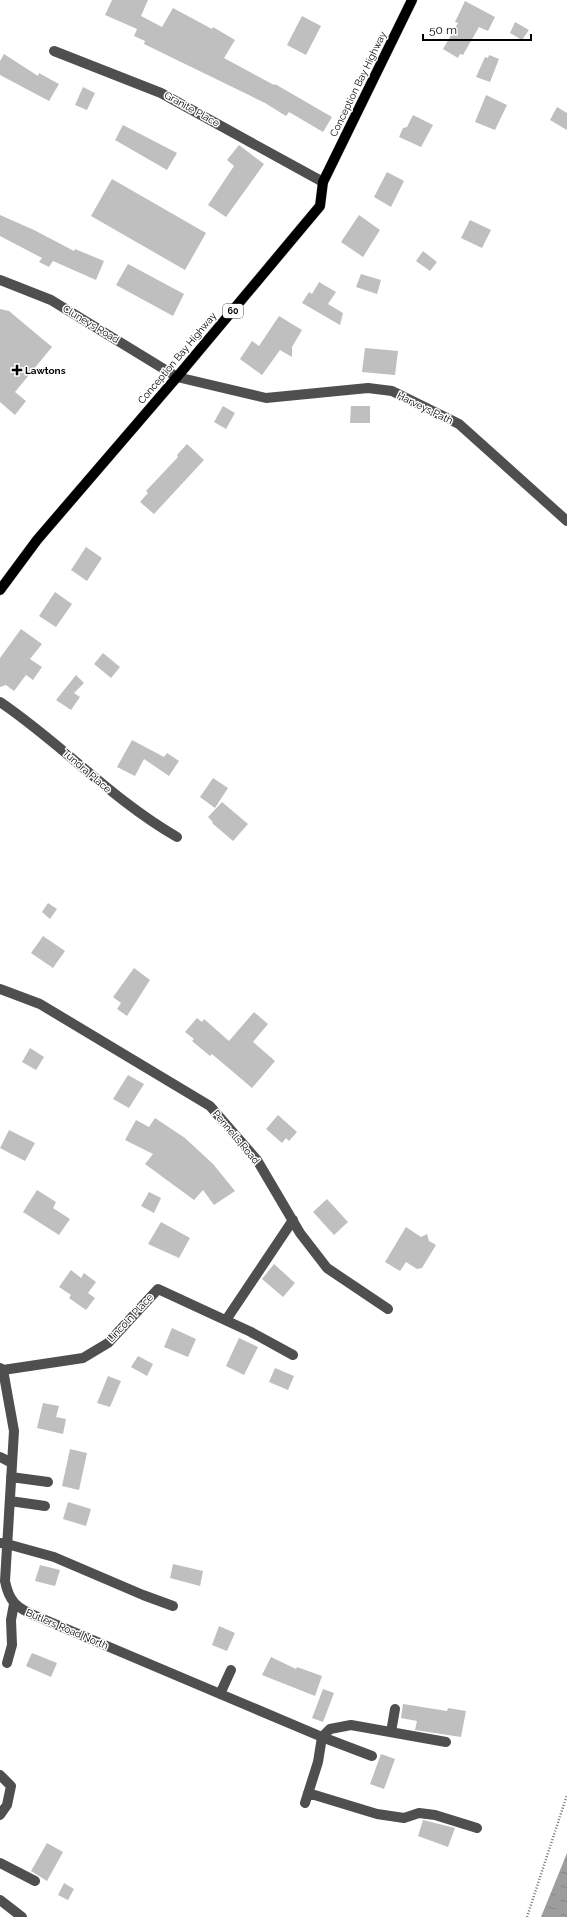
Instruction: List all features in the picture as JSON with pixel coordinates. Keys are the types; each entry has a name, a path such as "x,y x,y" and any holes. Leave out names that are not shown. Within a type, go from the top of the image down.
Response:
{"main road":[{"name":"Conception Bay Highway","path":"0,590 37,540 177,377 320,206 323,182 412,0"}],"street":[{"name":"Granite Place","path":"54,51 161,92 323,182"},
{"name":"Cluneys Road","path":"0,280 51,300 177,377"},
{"name":"Harveys Path","path":"177,377 266,398 368,388 392,392 459,424 567,521"},
{"name":"Tundra Place","path":"0,702 54,742 123,802 147,820 177,837"},
{"name":"Pennells Road","path":"0,989 40,1004 210,1106 257,1160 300,1233 328,1268 388,1309"},
{"path":"226,1320 292,1220"},
{"name":"Lincoln Place","path":"2,1369 84,1358 108,1344 158,1289 226,1320 293,1355"},
{"name":"Butlers Road North","path":"2,1369 14,1431 10,1501 4,1543 5,1581 8,1594 14,1604 24,1611 322,1737 372,1756"},
{"path":"0,1457 12,1463"},
{"path":"11,1477 48,1482"},
{"path":"10,1501 45,1506"},
{"path":"4,1543 54,1557 143,1595 173,1606"},
{"path":"7,1663 12,1645 11,1620 14,1604"},
{"path":"220,1694 231,1670"},
{"path":"391,1732 395,1709"},
{"path":"305,1803 318,1762 322,1737 330,1730 351,1725 446,1742"},
{"path":"0,1775 10,1786 7,1805 0,1815"},
{"path":"308,1792 377,1814 404,1818 419,1813 435,1815 477,1828"},
{"path":"0,1863 35,1881"},
{"path":"0,1900 22,1917"}],"path":[{"path":"527,1917 567,1795"}],"water":[{"path":"567,1853 567,1917 541,1917"}],"building":[{"path":"112,0 148,0 141,16 162,27 173,8 212,29 213,27 235,40 224,58 274,85 275,84 332,117 323,132 289,112 286,116 265,103 144,44 145,41 134,36 137,29 105,15"},
{"path":"465,1 495,17 488,31 479,27 463,55 460,54 458,58 443,49 458,23 455,22"},
{"path":"302,16 321,26 306,55 287,45"},
{"path":"515,22 529,30 522,40 510,33"},
{"path":"4,54 38,76 39,73 59,84 49,101 0,75 0,61"},
{"path":"489,55 499,59 490,82 476,77 485,57 488,58"},
{"path":"83,87 95,93 87,110 75,105"},
{"path":"486,95 507,105 495,130 475,122"},
{"path":"557,107 567,113 567,130 550,120"},
{"path":"413,115 433,125 421,147 399,137 403,128 407,127"},
{"path":"123,125 177,153 167,170 115,140"},
{"path":"239,145 264,164 226,217 208,205 234,166 227,160"},
{"path":"387,172 404,181 391,207 374,197"},
{"path":"112,179 206,233 185,270 91,216"},
{"path":"0,215 34,230 74,251 75,249 104,261 96,280 53,261 49,267 39,262 42,258 0,236"},
{"path":"359,215 380,230 363,257 341,242"},
{"path":"470,220 491,230 482,248 461,238"},
{"path":"423,251 437,262 430,271 416,261"},
{"path":"128,264 184,294 173,316 116,285"},
{"path":"361,274 381,280 377,294 356,287"},
{"path":"319,282 336,292 328,304 343,313 340,325 302,303 309,292 312,294"},
{"name":"Lawtons","path":"0,309 9,311 52,347 15,392 26,401 15,415 0,402"},
{"path":"279,316 302,330 292,347 292,357 280,350 262,375 240,359 252,341 259,346"},
{"path":"365,348 398,351 395,375 362,372"},
{"path":"223,406 235,413 226,429 214,422"},
{"path":"351,406 370,406 370,423 350,423"},
{"path":"187,444 204,460 154,514 140,502 148,493 146,491 178,457 177,455"},
{"path":"86,547 102,558 87,581 71,570"},
{"path":"55,592 72,604 56,627 39,616"},
{"path":"21,629 42,644 30,659 42,667 33,680 26,675 14,691 6,685 0,687 0,658"},
{"path":"103,653 120,667 111,678 94,664"},
{"path":"76,675 84,683 74,693 80,697 71,710 56,700"},
{"path":"132,740 164,757 167,753 179,761 169,776 144,759 135,776 117,767"},
{"path":"213,778 228,788 215,808 200,797"},
{"path":"222,802 248,824 233,841 212,823 213,822 208,817"},
{"path":"48,903 57,909 50,919 42,912"},
{"path":"43,936 65,951 53,968 31,953"},
{"path":"134,968 150,980 127,1016 117,1009 121,1003 113,997"},
{"path":"254,1012 268,1024 253,1042 275,1061 252,1088 212,1054 210,1056 192,1041 194,1039 185,1032 197,1018 202,1022 204,1019 229,1041"},
{"path":"30,1048 44,1057 36,1070 22,1062"},
{"path":"128,1075 144,1084 129,1108 113,1099"},
{"path":"278,1115 297,1132 289,1141 286,1138 282,1143 266,1129"},
{"path":"155,1118 185,1138 213,1164 235,1191 214,1205 203,1190 194,1200 145,1164 153,1154 125,1140 136,1120 149,1127"},
{"path":"9,1130 35,1143 25,1161 0,1148"},
{"path":"37,1190 56,1202 53,1208 70,1219 59,1235 23,1212"},
{"path":"149,1192 161,1198 154,1213 141,1206"},
{"path":"327,1199 348,1222 334,1235 313,1212"},
{"path":"161,1222 190,1238 179,1258 148,1244"},
{"path":"406,1227 421,1237 427,1234 429,1241 436,1245 422,1268 417,1269 406,1262 400,1271 385,1262"},
{"path":"274,1264 295,1283 283,1297 262,1279"},
{"path":"71,1270 81,1278 84,1273 96,1282 88,1293 95,1298 86,1310 69,1298 71,1295 59,1287"},
{"path":"172,1328 196,1339 188,1357 164,1347"},
{"path":"239,1338 258,1347 244,1375 226,1366"},
{"path":"138,1356 153,1364 147,1376 131,1367"},
{"path":"275,1368 294,1376 288,1390 269,1382"},
{"path":"108,1376 121,1381 110,1407 97,1403"},
{"path":"43,1403 59,1406 56,1417 66,1419 63,1434 37,1428"},
{"path":"70,1449 87,1453 79,1490 62,1486"},
{"path":"68,1502 91,1509 86,1526 63,1519"},
{"path":"173,1564 203,1571 200,1586 170,1578"},
{"path":"40,1565 60,1570 55,1586 35,1581"},
{"path":"219,1626 235,1633 227,1651 212,1645"},
{"path":"32,1653 57,1663 51,1677 26,1666"},
{"path":"271,1657 296,1669 297,1667 322,1676 315,1696 262,1675"},
{"path":"323,1689 334,1693 323,1722 312,1718"},
{"path":"403,1704 447,1711 448,1708 466,1711 461,1737 415,1730 417,1721 401,1718"},
{"path":"381,1754 395,1759 384,1789 370,1784"},
{"path":"423,1820 455,1828 448,1847 418,1836"},
{"path":"47,1843 63,1852 47,1881 31,1871"},
{"path":"64,1883 74,1889 68,1900 58,1895"}],"place":[{"name":"Lawtons","path":"17,370"}]}
